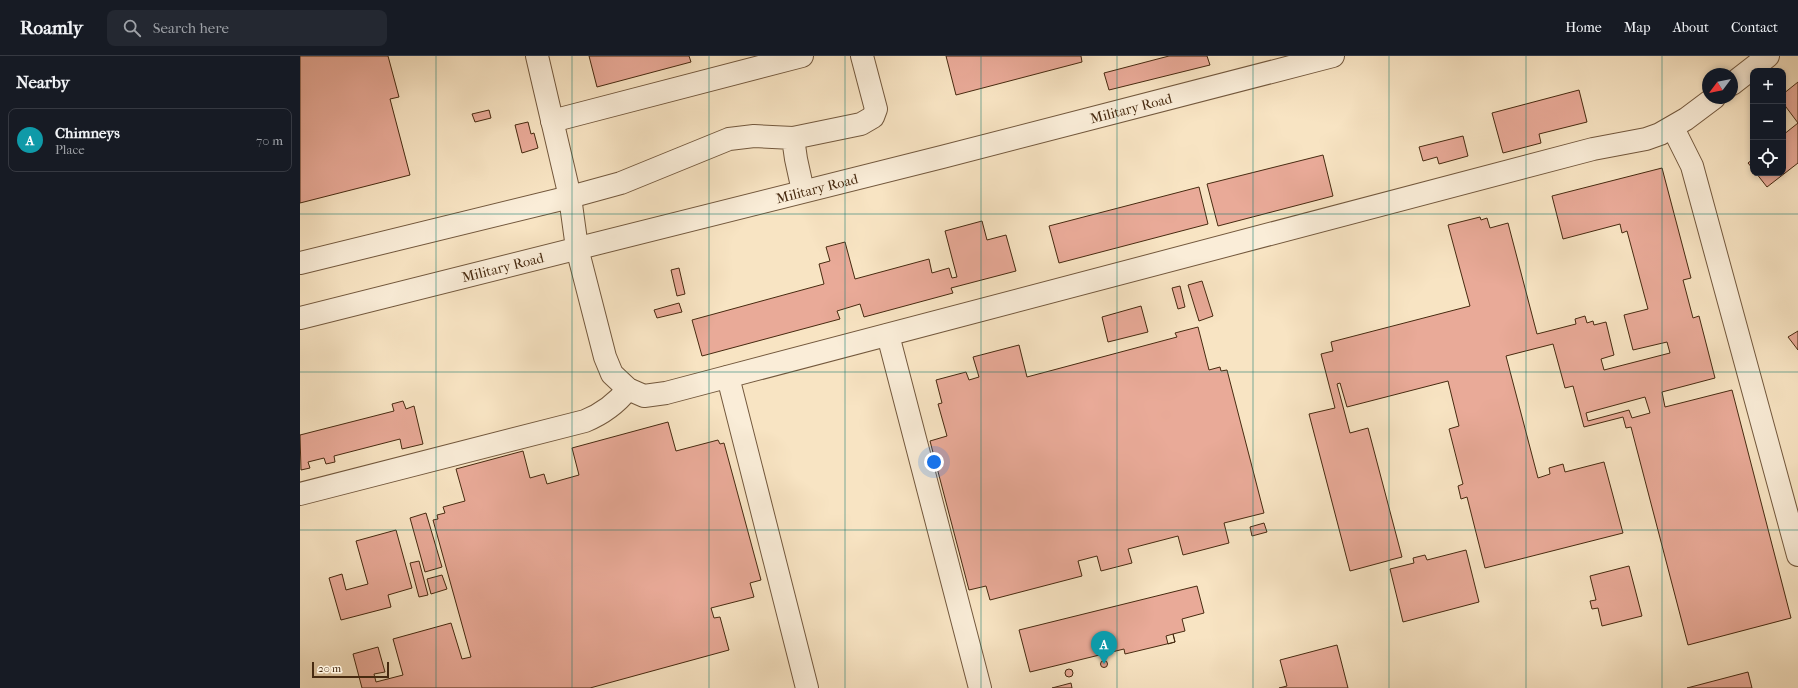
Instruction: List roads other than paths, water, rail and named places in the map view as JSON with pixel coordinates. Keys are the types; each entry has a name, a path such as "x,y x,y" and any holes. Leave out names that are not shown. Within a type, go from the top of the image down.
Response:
{"street":[{"path":"537,56 570,197 577,248 604,357 616,379 628,389 644,396 655,396 1593,149 1646,139 1672,128 1706,104"},
{"path":"552,121 802,56"},
{"path":"300,263 570,197 636,177 730,139 754,136 793,138 861,124 873,117 876,109 862,56"},
{"name":"Military Road","path":"300,318 942,157 1333,56"},
{"path":"1738,79 1768,56"},
{"path":"1672,128 1692,166 1798,555"},
{"path":"793,138 803,191"},
{"path":"888,335 980,688"},
{"path":"728,377 807,688"},
{"path":"300,494 584,421 607,410 628,389"}],"place":[{"name":"Chimneys","path":"1104,664"}]}
